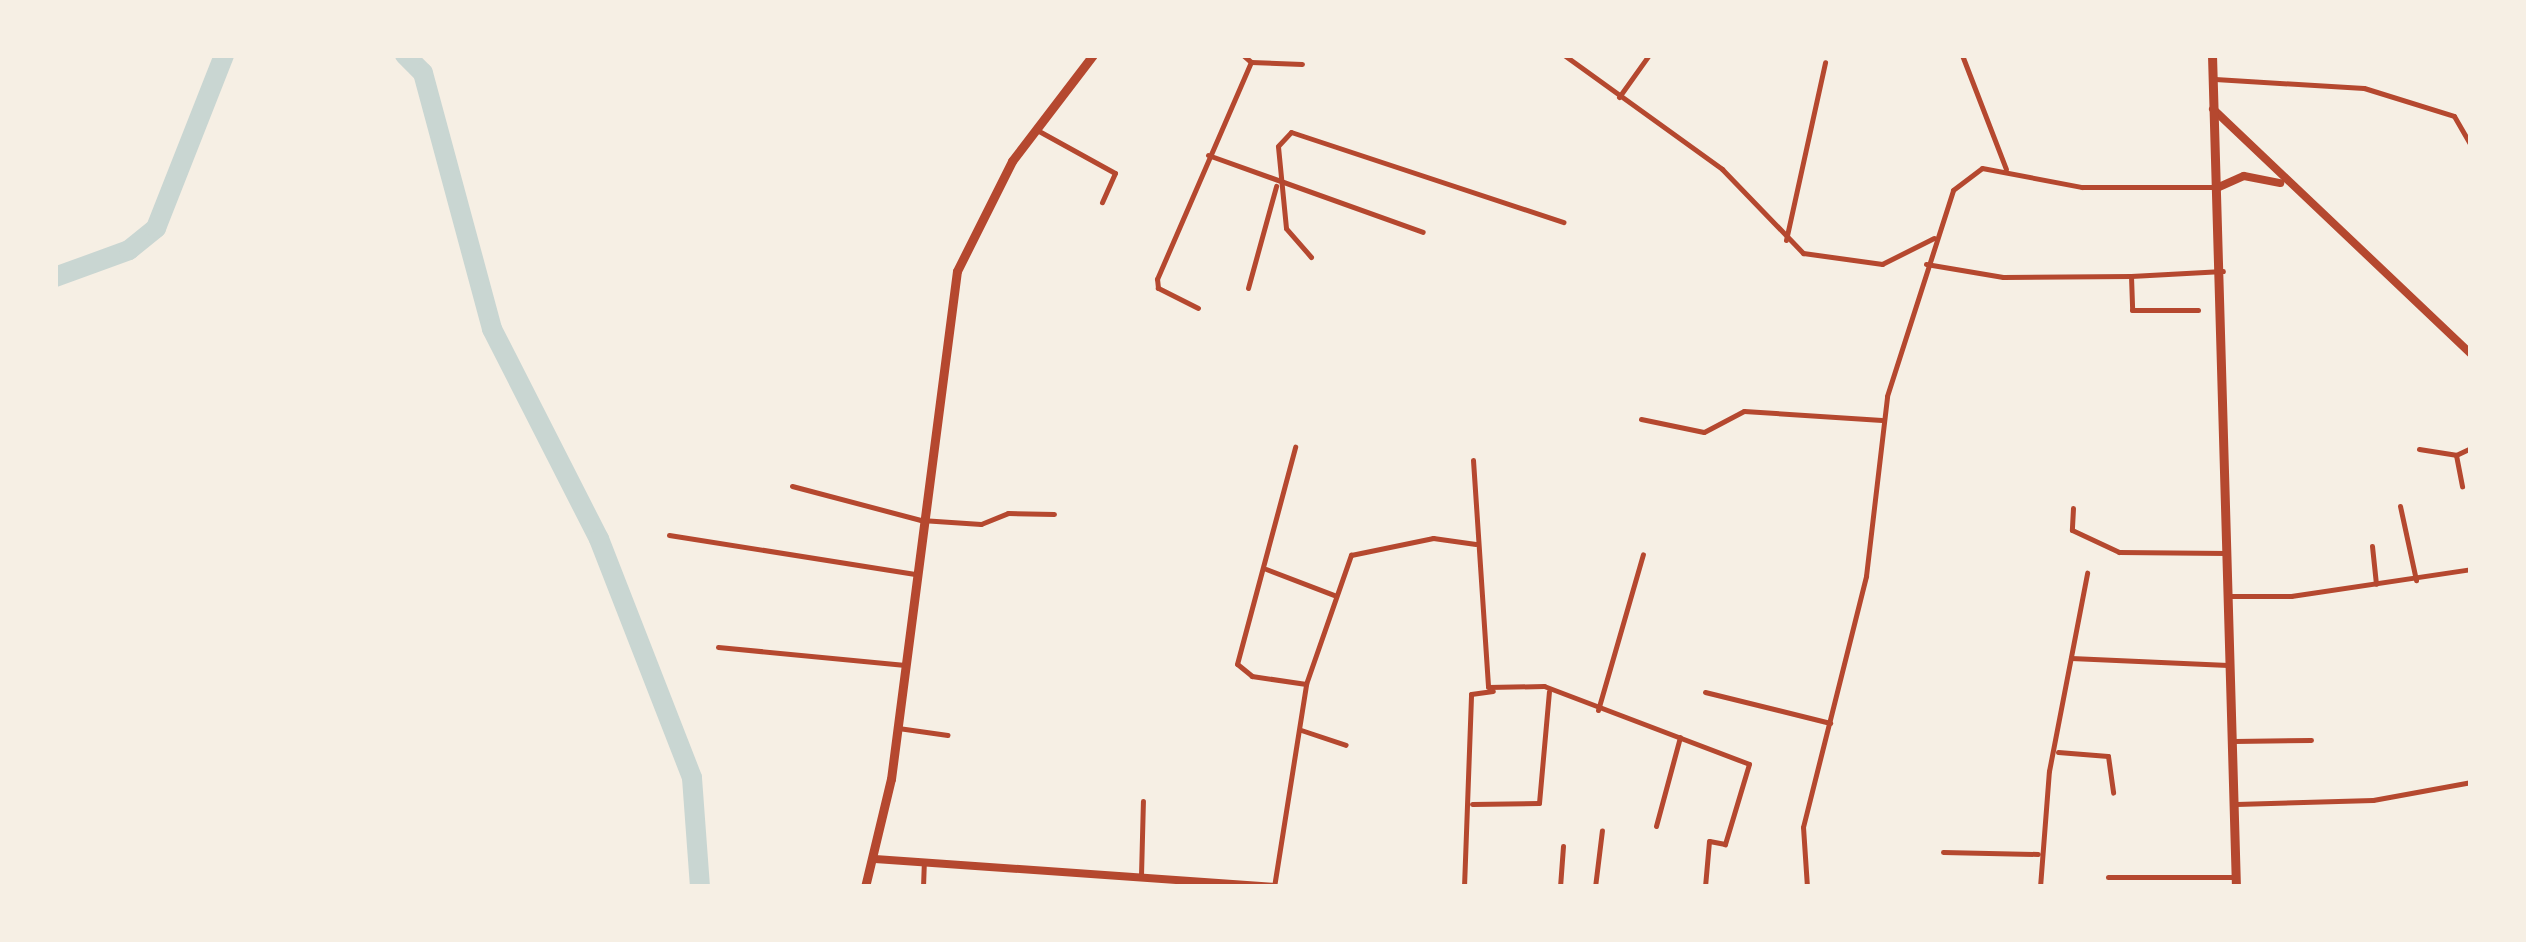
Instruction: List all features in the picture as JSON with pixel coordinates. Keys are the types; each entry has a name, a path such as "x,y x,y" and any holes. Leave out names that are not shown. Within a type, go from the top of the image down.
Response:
{"highway":[{"path":"864,887 875,859 898,728 957,271 982,209 1035,129 1093,55"},
{"path":"2212,55 2223,271 2236,882"}],"street":[{"path":"1243,55 1251,62 1302,64"},
{"path":"1564,55 1722,170 1786,240 1803,252 1882,264 1936,236"},
{"path":"1618,97 1650,55"},
{"path":"1962,55 2006,169"},
{"path":"1198,308 1156,284 1251,62"},
{"path":"1786,240 1825,62"},
{"path":"2212,79 2364,88 2454,116 2471,145"},
{"path":"2212,109 2284,185 2471,354"},
{"path":"1035,129 1115,173 1102,202"},
{"path":"1311,258 1290,238 1279,187 1278,146 1303,132 1563,222"},
{"path":"1208,155 1279,187 1423,232"},
{"path":"1807,887 1804,827 1866,576 1882,420 1926,264 1962,177 2006,169 2082,186 2219,188 2244,176 2284,185"},
{"path":"1248,288 1279,187"},
{"path":"1926,264 2003,277 2223,271"},
{"path":"2132,276 2132,310 2198,310"},
{"path":"1641,419 1704,432 1744,411 1882,420"},
{"path":"1295,447 1266,569 1237,664 1252,676 1306,684"},
{"path":"2419,449 2456,455 2471,448"},
{"path":"2456,455 2462,486"},
{"path":"1472,460 1484,677 1493,691"},
{"path":"792,486 922,520 980,524 1008,513 1054,514"},
{"path":"2400,506 2416,580"},
{"path":"2073,508 2072,530 2119,552 2227,553"},
{"path":"669,535 824,566 915,574"},
{"path":"875,859 1273,887 1306,684 1350,555 1433,538 1476,544"},
{"path":"2372,546 2376,584"},
{"path":"1598,710 1643,554"},
{"path":"1266,569 1334,595"},
{"path":"2228,596 2416,580 2471,570"},
{"path":"2040,887 2038,854 2087,573"},
{"path":"718,647 905,665"},
{"path":"2071,658 2233,665"},
{"path":"1464,887 1472,804 1471,694 1493,691 1549,691 1749,764 1724,844 1709,841 1705,887"},
{"path":"1472,804 1539,803 1549,691"},
{"path":"1705,692 1830,723"},
{"path":"898,728 948,735"},
{"path":"1301,730 1346,745"},
{"path":"1656,826 1681,736"},
{"path":"2234,741 2311,740"},
{"path":"2058,752 2108,756 2113,793"},
{"path":"2236,804 2373,800 2471,782"},
{"path":"1141,875 1142,801"},
{"path":"1595,887 1602,830"},
{"path":"1560,887 1563,846"},
{"path":"1944,852 2038,854"},
{"path":"923,887 924,862"},
{"path":"2108,877 2236,882"}],"waterway":[{"path":"55,277 129,250 156,228 224,55"},
{"path":"405,55 423,73 492,329 599,539 692,778 700,887"}]}
